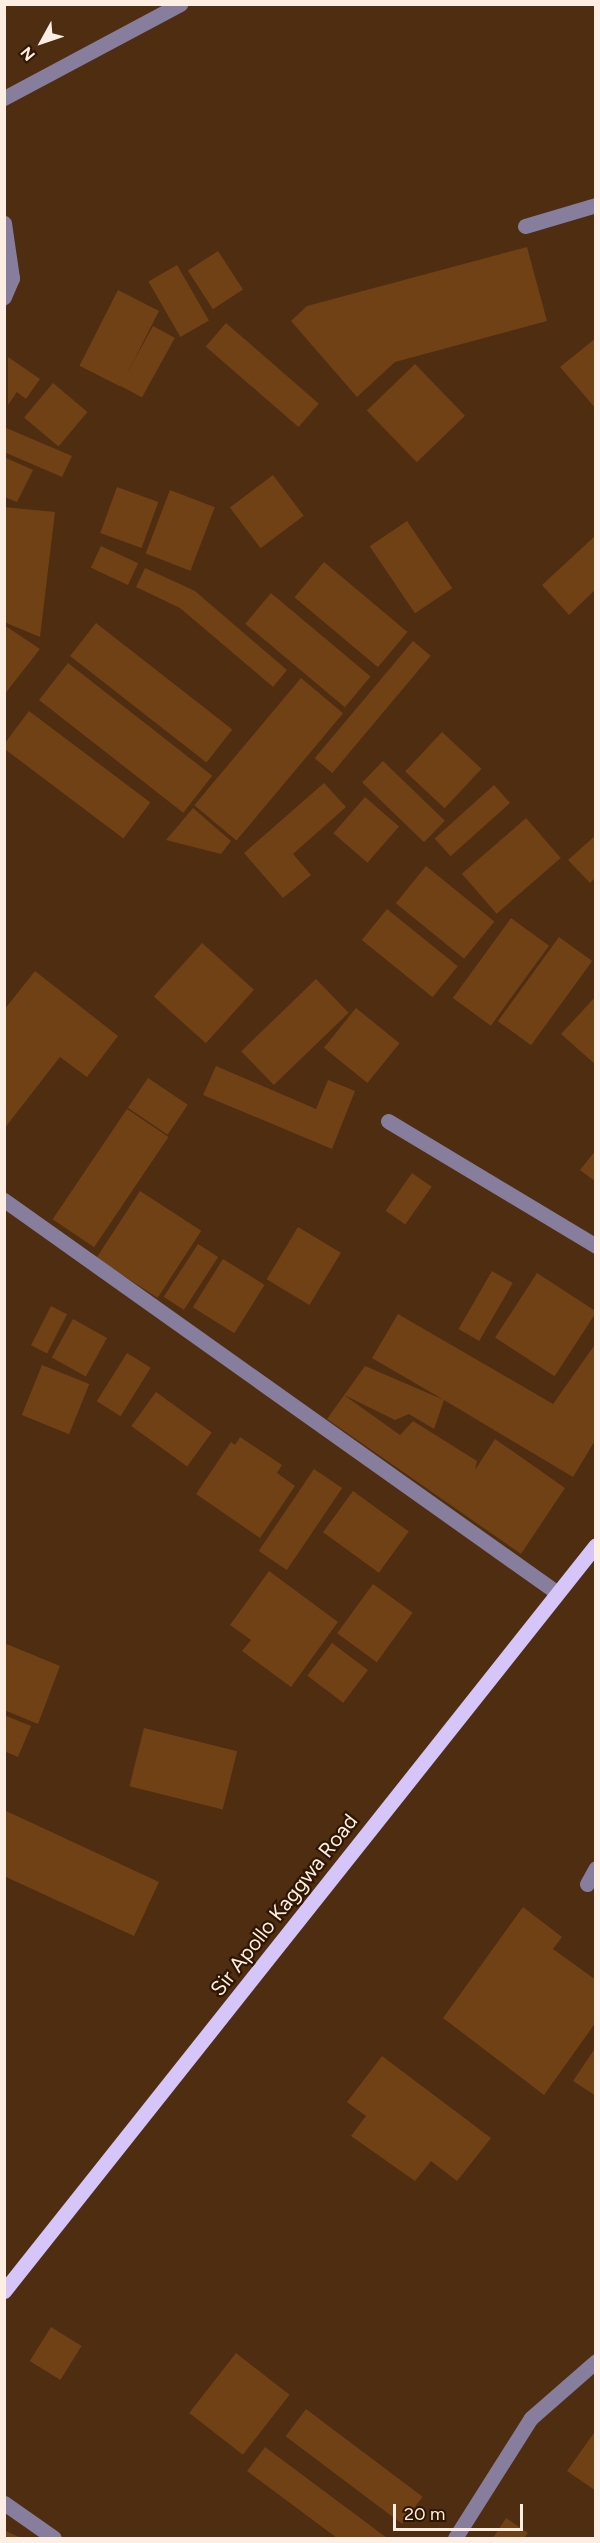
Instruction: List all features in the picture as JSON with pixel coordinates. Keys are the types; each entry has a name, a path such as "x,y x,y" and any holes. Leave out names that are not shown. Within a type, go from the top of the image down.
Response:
{"main road":[{"name":"Sir Apollo Kaggwa Road","path":"4,2291 556,1592 596,1545"}],"street":[{"path":"4,98 180,4"},
{"path":"525,226 596,205"},
{"path":"4,223 8,279 4,297"},
{"path":"388,1121 596,1246"},
{"path":"4,1200 556,1592"},
{"path":"587,1884 596,1868"},
{"path":"455,2538 531,2418 596,2361"},
{"path":"4,2503 54,2538"}],"building":[{"path":"527,247 547,321 395,362 357,397 291,321 307,306"},
{"path":"218,251 243,290 213,309 188,271"},
{"path":"177,265 209,320 180,337 148,282"},
{"path":"118,290 159,311 120,387 79,366"},
{"path":"226,323 319,404 298,427 206,346"},
{"path":"153,326 175,338 142,398 120,385"},
{"path":"596,338 596,409 560,367"},
{"path":"8,357 40,379 26,399 17,392 8,405"},
{"path":"415,364 465,416 417,462 367,411"},
{"path":"53,383 87,412 59,446 24,417"},
{"path":"4,427 72,456 62,477 4,452"},
{"path":"4,457 33,470 17,502 4,497"},
{"path":"273,475 304,516 261,548 230,507"},
{"path":"117,487 158,502 142,548 100,533"},
{"path":"170,490 215,507 190,571 146,553"},
{"path":"4,507 55,512 40,637 4,622"},
{"path":"407,521 452,588 415,613 370,546"},
{"path":"596,535 596,589 569,615 542,585"},
{"path":"101,546 138,563 128,585 91,568"},
{"path":"324,562 407,632 378,667 294,597"},
{"path":"145,568 195,591 287,670 273,687 180,608 136,587"},
{"path":"271,593 371,677 345,707 245,624"},
{"path":"96,623 232,730 206,763 70,656"},
{"path":"4,625 40,649 4,695"},
{"path":"413,641 431,656 332,773 315,758"},
{"path":"68,663 212,776 183,813 39,700"},
{"path":"301,678 343,713 236,841 194,805"},
{"path":"29,711 150,802 123,838 4,749 4,744"},
{"path":"442,732 481,769 445,808 405,771"},
{"path":"383,761 445,821 424,842 362,783"},
{"path":"324,783 346,807 293,854 311,875 283,898 244,853"},
{"path":"494,785 510,803 451,856 435,839"},
{"path":"365,797 399,827 367,863 334,833"},
{"path":"193,808 231,841 221,854 166,840"},
{"path":"526,818 561,858 497,914 462,874"},
{"path":"596,835 596,877 590,883 568,860"},
{"path":"426,866 494,921 464,959 396,903"},
{"path":"387,909 458,966 433,997 362,940"},
{"path":"511,918 549,946 491,1026 453,998"},
{"path":"559,937 592,961 531,1045 498,1021"},
{"path":"202,943 254,990 206,1043 154,997"},
{"path":"35,971 118,1036 87,1077 60,1057 4,1129 4,1010"},
{"path":"316,979 349,1013 274,1085 241,1051"},
{"path":"596,996 596,1065 561,1034"},
{"path":"356,1008 400,1043 367,1083 324,1048"},
{"path":"216,1066 316,1109 328,1080 355,1091 332,1149 203,1095"},
{"path":"148,1078 188,1105 168,1135 128,1108"},
{"path":"127,1109 168,1137 94,1247 53,1219"},
{"path":"596,1150 596,1182 580,1170"},
{"path":"412,1173 432,1187 405,1224 386,1211"},
{"path":"140,1191 201,1231 158,1298 96,1258"},
{"path":"298,1227 341,1253 309,1305 267,1279"},
{"path":"198,1244 218,1257 184,1310 164,1297"},
{"path":"223,1259 265,1285 234,1333 193,1307"},
{"path":"492,1271 513,1283 479,1341 458,1329"},
{"path":"537,1273 596,1311 555,1376 495,1338"},
{"path":"51,1306 67,1314 47,1353 31,1345"},
{"path":"398,1314 553,1404 596,1343 596,1439 573,1477 372,1358"},
{"path":"73,1319 107,1338 86,1376 52,1357"},
{"path":"127,1353 151,1368 121,1416 97,1401"},
{"path":"42,1365 89,1384 69,1434 22,1415"},
{"path":"365,1366 444,1400 434,1429 409,1414 395,1420 344,1395"},
{"path":"156,1392 212,1433 187,1467 131,1426"},
{"path":"344,1395 400,1435 413,1421 477,1461 475,1470 495,1439 565,1488 521,1554 327,1419"},
{"path":"240,1437 282,1465 277,1473 295,1486 260,1538 196,1494 231,1442 235,1445"},
{"path":"314,1469 342,1488 287,1570 259,1551"},
{"path":"353,1491 409,1532 379,1573 323,1532"},
{"path":"269,1571 338,1622 291,1687 242,1651 251,1640 230,1625"},
{"path":"373,1584 413,1613 377,1662 337,1633"},
{"path":"4,1643 60,1666 38,1724 4,1710"},
{"path":"332,1643 368,1670 343,1703 307,1676"},
{"path":"4,1715 31,1726 18,1757 4,1751"},
{"path":"144,1728 237,1751 223,1809 129,1786"},
{"path":"4,1810 159,1882 134,1936 4,1876"},
{"path":"523,1907 562,1937 553,1949 596,1980 596,2022 544,2095 443,2018"},
{"path":"596,2047 596,2096 573,2081"},
{"path":"382,2056 491,2138 457,2181 431,2161 415,2181 351,2136 366,2116 347,2102"},
{"path":"51,2327 82,2346 60,2380 30,2361"},
{"path":"236,2353 290,2395 243,2455 189,2413"},
{"path":"306,2409 423,2497 402,2524 286,2436"},
{"path":"596,2430 596,2491 567,2471"},
{"path":"265,2447 387,2538 337,2538 247,2471"},
{"path":"506,2518 528,2533 524,2538 493,2538"},
{"path":"4,2530 21,2538 4,2538"}]}
